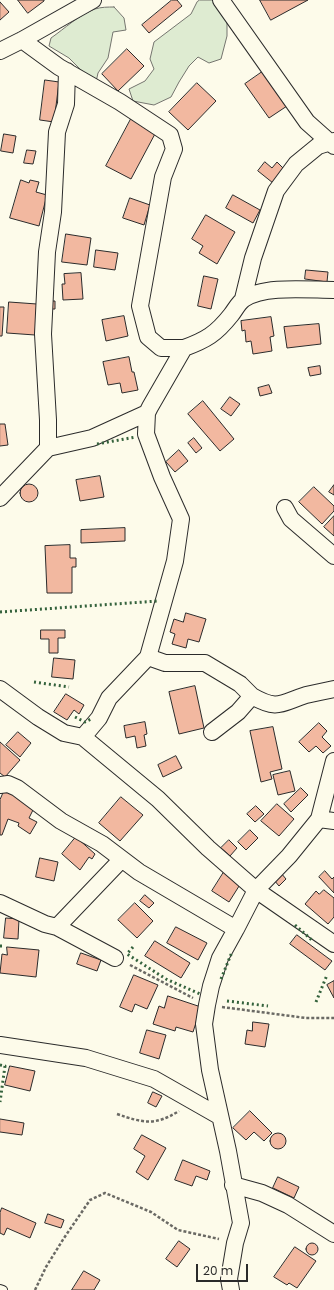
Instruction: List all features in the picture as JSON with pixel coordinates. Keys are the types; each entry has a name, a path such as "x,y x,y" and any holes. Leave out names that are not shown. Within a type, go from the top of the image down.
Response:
{"street":[{"path":"0,51 93,0"},
{"path":"221,0 307,122 333,143"},
{"path":"22,40 67,71 120,102 170,135 174,149 163,177 140,306 148,337 162,348 184,348 202,341 220,329 243,300 253,294 268,290 334,290"},
{"path":"48,448 48,420 43,334 47,259 53,212 57,132 66,104 67,71"},
{"path":"243,300 253,258 276,191 296,164 318,146 333,143"},
{"path":"84,737 99,718 109,698 148,656 175,561 181,519 162,477 146,434 147,413 184,348"},
{"path":"0,498 48,448 92,438 147,413"},
{"path":"285,508 290,519 334,556"},
{"path":"148,656 165,663 204,663 240,684 252,696 265,704 282,705 307,695 334,689"},
{"path":"0,689 38,717 64,733 84,737 158,799 208,848 256,890 334,944"},
{"path":"212,732 238,712 252,696"},
{"path":"231,1290 229,1279 235,1243 241,1222 233,1185 228,1151 210,1070 204,1024 207,1005 211,986 220,958 256,890 327,820 334,760"},
{"path":"0,785 8,784 17,788 61,820 102,844 139,872 236,929"},
{"path":"56,927 122,859"},
{"path":"0,903 45,924 56,927 115,958"},
{"path":"0,1045 86,1058 154,1079 219,1116"},
{"path":"233,1185 262,1193 288,1205 334,1234"}],"path":[{"path":"115,958 207,1005 306,1018 334,1018"},
{"path":"117,1114 137,1121 148,1122 164,1119 193,1102"},
{"path":"35,1290 46,1267 90,1200 105,1193 151,1212 178,1230 235,1243"}],"green space":[{"path":"200,0 215,0 227,16 227,36 221,59 209,63 198,57 189,66 171,97 154,105 133,101 129,89 145,81 154,69 150,59 154,42 191,14 197,2"},
{"path":"114,7 124,18 126,30 113,32 108,58 98,73 96,82 69,58 49,46 51,38 89,11 97,8"}],"building":[{"path":"18,0 44,0 44,1 28,13"},
{"path":"172,0 177,0 182,6 149,33 142,25"},
{"path":"260,0 308,0 271,20"},
{"path":"0,2 9,12 0,20"},
{"path":"127,49 144,66 118,91 102,74"},
{"path":"265,70 290,104 269,118 245,84"},
{"path":"45,80 59,82 54,122 40,120"},
{"path":"197,83 216,101 188,130 169,112"},
{"path":"131,119 156,132 131,179 106,166"},
{"path":"4,134 16,136 13,153 1,151"},
{"path":"27,150 36,151 33,164 24,163"},
{"path":"265,162 272,168 277,162 284,169 273,183 258,171"},
{"path":"21,180 29,183 30,180 39,182 36,192 47,195 39,226 10,218"},
{"path":"233,195 260,210 253,223 226,208"},
{"path":"130,198 150,205 144,225 123,218"},
{"path":"206,215 235,232 217,264 199,253 203,246 192,239"},
{"path":"66,234 91,238 87,265 62,262"},
{"path":"96,250 118,253 115,270 94,267"},
{"path":"306,270 328,272 327,282 305,279"},
{"path":"81,273 83,299 63,300 62,284 65,284 64,274"},
{"path":"204,276 218,279 211,309 198,306"},
{"path":"49,301 55,301 55,309 49,309"},
{"path":"9,302 37,304 35,335 7,333"},
{"path":"0,307 4,307 2,336 0,336"},
{"path":"124,316 128,336 106,341 102,320"},
{"path":"271,317 274,336 270,337 272,351 253,354 251,341 246,342 245,330 242,331 241,321"},
{"path":"319,324 321,344 287,348 284,327"},
{"path":"129,357 138,390 122,393 120,383 108,385 103,362"},
{"path":"320,366 321,374 310,376 308,368"},
{"path":"269,385 272,393 260,396 258,388"},
{"path":"230,397 240,404 231,416 221,409"},
{"path":"203,401 234,439 220,451 188,414"},
{"path":"0,424 5,424 8,445 0,446"},
{"path":"194,438 202,448 196,453 188,443"},
{"path":"179,450 188,461 175,472 166,462"},
{"path":"100,476 104,497 80,501 76,480"},
{"path":"29,484 35,487 38,493 35,499 29,502 23,499 20,493 23,487"},
{"path":"334,485 334,495 329,492"},
{"path":"314,487 334,506 334,511 322,524 299,502"},
{"path":"334,516 334,536 324,527"},
{"path":"125,528 125,541 81,543 81,530"},
{"path":"70,545 70,558 76,558 76,567 72,567 72,593 47,593 45,546"},
{"path":"186,613 206,619 199,642 188,639 186,648 172,644 175,634 170,632 174,619 183,622"},
{"path":"41,630 65,630 65,638 58,638 58,653 49,653 49,639 41,639"},
{"path":"54,658 75,660 73,679 52,677"},
{"path":"195,686 204,728 179,734 169,692"},
{"path":"66,694 84,705 79,714 74,710 67,720 54,712"},
{"path":"145,722 147,734 144,735 146,746 137,748 135,736 126,738 124,726"},
{"path":"319,723 327,731 322,737 331,746 323,753 316,746 309,752 299,742"},
{"path":"273,727 282,769 270,772 272,779 261,782 250,731"},
{"path":"18,732 31,743 20,757 6,745"},
{"path":"0,742 20,760 5,777 0,773"},
{"path":"176,756 182,768 163,777 158,765"},
{"path":"290,771 295,791 278,795 273,775"},
{"path":"301,788 308,795 291,812 284,804"},
{"path":"5,789 34,808 29,818 37,822 30,834 18,826 19,823 8,819 2,835 0,835 0,800"},
{"path":"121,797 143,815 120,841 99,823"},
{"path":"277,804 294,819 279,836 261,821"},
{"path":"256,806 264,814 255,822 247,814"},
{"path":"250,830 258,838 246,850 238,842"},
{"path":"76,837 95,854 92,859 89,857 80,870 62,854"},
{"path":"229,840 237,848 230,856 221,848"},
{"path":"40,858 58,862 54,881 36,877"},
{"path":"325,871 332,879 334,877 334,893 319,877"},
{"path":"224,872 241,883 229,902 212,891"},
{"path":"281,873 286,879 279,886 274,880"},
{"path":"324,890 334,898 334,917 328,924 305,904 316,891 319,894"},
{"path":"145,895 154,903 149,908 140,901"},
{"path":"135,903 153,921 137,938 118,920"},
{"path":"6,918 19,919 18,939 4,938"},
{"path":"176,927 207,943 198,960 167,943"},
{"path":"297,935 332,961 325,970 290,944"},
{"path":"155,941 190,963 181,978 145,956"},
{"path":"7,947 39,950 36,977 0,973 2,954 7,955"},
{"path":"81,953 101,960 97,971 77,964"},
{"path":"134,975 158,985 147,1009 135,1004 132,1012 120,1007"},
{"path":"334,981 334,998 327,985"},
{"path":"168,996 201,1007 193,1032 176,1027 175,1031 153,1024 159,1006 164,1008"},
{"path":"253,1022 269,1024 265,1047 245,1044 247,1030 252,1031"},
{"path":"147,1030 166,1035 159,1059 140,1053"},
{"path":"10,1066 35,1071 30,1091 5,1085"},
{"path":"153,1092 162,1096 156,1107 148,1103"},
{"path":"250,1111 272,1133 264,1141 254,1132 246,1140 233,1128"},
{"path":"0,1119 24,1123 22,1135 0,1132"},
{"path":"278,1133 285,1138 286,1141 281,1148 278,1149 271,1144 270,1141 275,1134"},
{"path":"142,1135 166,1148 148,1180 136,1172 145,1156 134,1149"},
{"path":"183,1160 210,1171 207,1180 196,1176 192,1186 175,1180"},
{"path":"278,1177 299,1187 294,1198 273,1188"},
{"path":"2,1208 36,1223 30,1238 7,1228 4,1235 0,1233 0,1213"},
{"path":"48,1214 64,1220 61,1228 45,1223"},
{"path":"179,1241 190,1249 177,1267 166,1259"},
{"path":"314,1243 317,1244 317,1254 310,1255 307,1254 306,1247 307,1244"},
{"path":"295,1247 316,1261 297,1288 289,1283 287,1285 274,1277"},
{"path":"84,1271 100,1280 94,1290 72,1290"}],"hedge":[{"path":"97,444 136,437"},
{"path":"0,612 158,601"},
{"path":"34,682 69,687"},
{"path":"75,717 85,722 91,719"},
{"path":"295,925 313,941"},
{"path":"133,947 127,954 166,979 200,994"},
{"path":"221,979 232,952"},
{"path":"316,1002 327,975"},
{"path":"227,1001 268,1006"},
{"path":"0,1065 5,1066 0,1102"}]}
